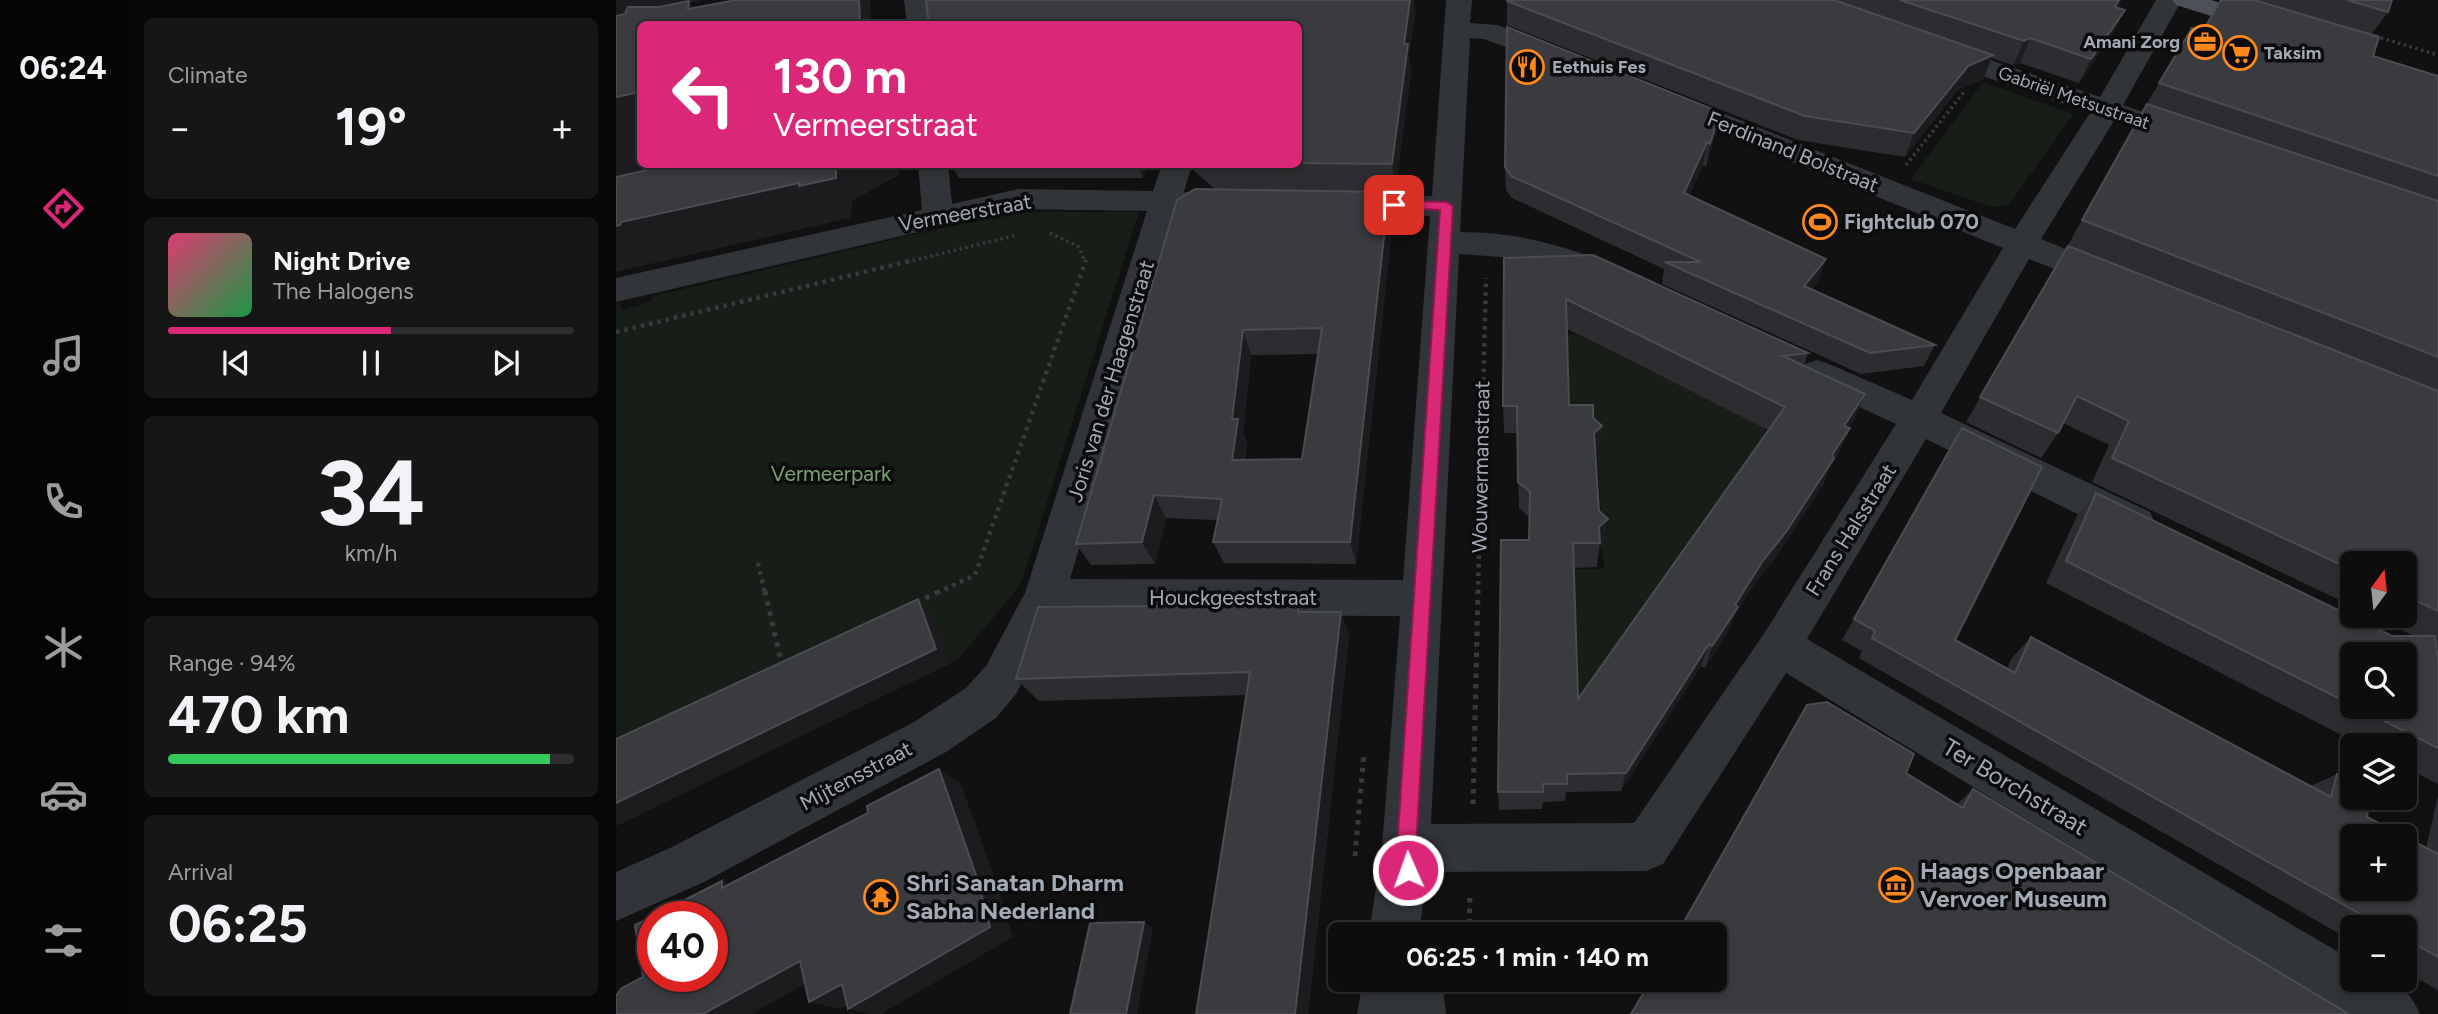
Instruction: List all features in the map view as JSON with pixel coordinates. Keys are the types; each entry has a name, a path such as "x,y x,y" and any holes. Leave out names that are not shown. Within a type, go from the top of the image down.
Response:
{"main road":[{"path":"2185,0 2294,34"}],"street":[{"path":"917,0 919,21"},
{"name":"Frans Halsstraat","path":"1406,848 1646,847 1780,646 2022,244 2107,109 2169,0"},
{"path":"1396,922 1406,848 1458,15 1488,31 1579,66"},
{"name":"Gabriël Metsustraat","path":"1919,44 2209,145"},
{"name":"Ferdinand Bolstraat","path":"1643,92 2135,290"},
{"path":"933,168 938,216"},
{"name":"Joris van der Haagenstraat","path":"1044,597 1176,168"},
{"name":"Vermeerstraat","path":"616,290 1018,199 1219,202"},
{"path":"1313,204 1446,206"},
{"path":"1444,243 1487,242 1544,250 1575,261 1634,289"},
{"path":"1794,362 1919,419 2167,540"},
{"name":"Houckgeeststraat","path":"1044,597 1422,598"},
{"name":"Mijtensstraat","path":"616,897 699,859 959,719 981,703 1001,680 1044,597"},
{"name":"Ter Borchstraat","path":"1780,646 2394,1014"},
{"path":"1406,848 1413,922"},
{"path":"1383,1014 1386,992"},
{"path":"1419,992 1420,1014"}],"path":[{"path":"2372,35 2438,55"},
{"path":"1886,189 1984,67"},
{"path":"616,332 1025,233"},
{"path":"914,604 975,575 1086,260 1079,247 1051,233 1038,233"},
{"name":"Wouwermanstraat","path":"1469,922 1487,242"},
{"path":"758,563 782,667"},
{"path":"770,673 794,661"}],"shaded area":[{"path":"637,38 637,168 898,168 899,175 852,201 850,218 616,272 616,41"}],"green space":[{"path":"1983,82 2073,114 2009,205 1991,207 1911,179"},
{"name":"Vermeerpark","path":"1011,212 1139,212 1021,584 957,660 616,826 616,304 621,303 621,310 652,301 653,296"},
{"path":"1575,334 1764,428 1769,441 1579,710 1574,569 1604,569 1596,431 1569,430 1563,335"}],"building":[{"path":"736,0 859,0 860,21 637,21 637,93 616,97 616,16 625,14 628,7 659,7 689,1 688,9"},
{"path":"926,0 1410,0 1404,44 1408,44 1392,164 1302,163 1302,21 929,21"},
{"path":"1507,0 1834,0 1993,55 1968,66 1914,133 1805,116"},
{"path":"1900,0 2119,0 2115,7 2125,10 2091,59 2030,38 2024,41"},
{"path":"2221,0 2254,0 2379,37 2373,56 2438,76 2438,176 2159,83 2192,28 2203,31"},
{"path":"2347,0 2392,0 2388,12"},
{"path":"1507,27 1720,112 1710,144 1707,142 1684,193 1826,259 1804,286 1935,345 1870,353 1665,262 1701,262 1511,176 1505,167"},
{"path":"2147,104 2438,201 2438,357 2082,220"},
{"path":"656,168 836,168 836,178 799,186 799,183 621,222 616,226 616,177"},
{"path":"1195,189 1389,192 1350,542 1213,542 1222,499 1154,495 1142,542 1076,544 1177,200","holes":["1322,328 1302,459 1232,460 1238,419 1232,419 1243,330"]},
{"path":"2068,246 2438,391 2438,611 2417,601 2417,551 2340,551 2340,564 2112,458 2129,421 2077,396 2058,433 1980,397"},
{"path":"1593,255 1808,353 1783,356 1865,394 1844,426 1850,428 1832,455 1834,458 1786,532 1762,562 1735,605 1738,607 1712,646 1709,644 1626,773 1567,774 1567,784 1543,784 1543,792 1498,792 1501,540 1529,540 1530,492 1518,482 1517,406 1503,406 1504,258","holes":["1566,299 1785,407 1578,699 1573,543 1600,543 1599,527 1608,519 1599,511 1594,433 1602,426 1593,418 1593,405 1569,405"]},
{"path":"1962,428 2042,467 1955,640 2015,673 2031,637 2331,797 2337,774 2340,775 2340,810 2368,810 2367,817 2380,824 2340,824 2340,901 2417,901 2417,843 2438,854 2438,957 2417,945 2417,915 2362,915 1872,638 1875,631 1854,619"},
{"path":"2096,493 2340,611 2340,628 2375,628 2392,636 2435,636 2438,660 2438,748 2417,738 2417,733 2408,733 2380,719 2417,719 2417,642 2340,642 2340,699 2066,561"},
{"path":"918,599 936,649 616,803 616,739"},
{"path":"1298,605 1298,612 1341,612 1295,1014 1196,1014 1250,672 1016,679 1038,607"},
{"name":"Haags Openbaar Vervoer Museum","path":"1827,702 1914,754 1906,773 1963,808 1973,789 2349,1014 1631,1014 1644,992 1727,992 1727,922 1684,922 1807,705"},
{"name":"Shri Sanatan Dharm Sabha Nederland","path":"939,769 977,878 990,927 848,1009 842,984 809,1002 800,961 703,1014 616,1014 616,996 622,988 637,980 637,992 728,992 728,901 682,901 722,881 722,888 868,813 867,806"},
{"path":"1144,922 1126,1014 1070,1014 1090,923"}],"place":[{"name":"Amani Zorg","path":"2205,42"},
{"name":"Taksim","path":"2240,53"},
{"name":"Eethuis Fes","path":"1527,67"},
{"name":"Fightclub 070","path":"1820,222"},
{"name":"Haags Openbaar Vervoer Museum","path":"1896,885"},
{"name":"Shri Sanatan Dharm Sabha Nederland","path":"881,897"}],"route":[{"path":"1394,205 1446,206 1406,848 1408,870"}]}
